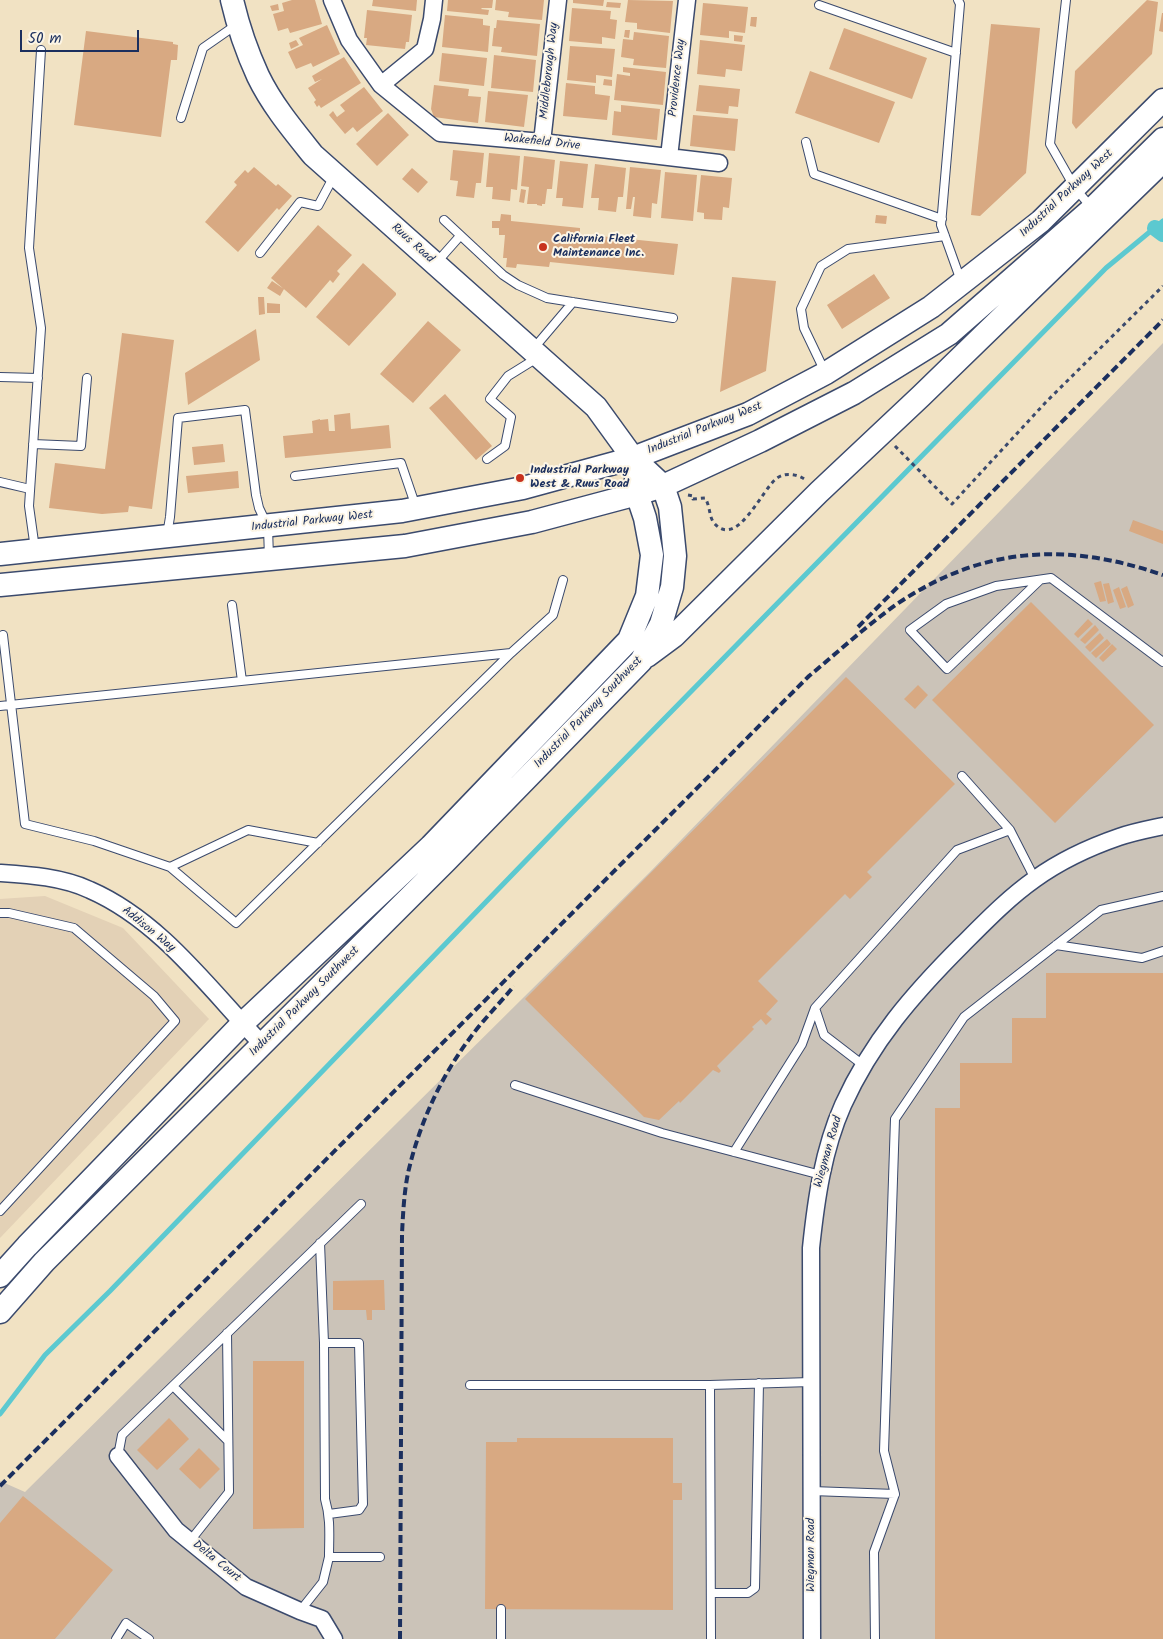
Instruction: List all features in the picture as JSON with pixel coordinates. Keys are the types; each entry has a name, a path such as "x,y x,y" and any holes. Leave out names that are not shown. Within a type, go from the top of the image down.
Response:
{"main road":[{"name":"Ruus Road","path":"232,0 238,24 258,77 284,117 313,155 596,407 634,458"},
{"name":"Industrial Parkway West","path":"0,554 268,527 416,509 523,488 634,458 748,414 826,373 931,307 1042,221 1163,100"},
{"name":"Industrial Parkway West","path":"0,585 405,546 532,522 663,486 760,441 854,393 949,334 1092,209 1163,139"},
{"path":"641,660 674,636 819,492 921,396 1163,161"},
{"name":"Industrial Parkway Southwest","path":"0,1312 44,1262 446,861 641,660 662,624 672,587 675,556 670,507 663,486 634,458"},
{"name":"Industrial Parkway Southwest","path":"0,1276 242,1024 431,846 629,640 647,596 652,555 645,518 637,494 634,458"}],"street":[{"name":"Wakefield Drive","path":"332,0 349,40 382,85 440,133 542,142 719,163"},
{"path":"382,85 425,49 434,0"},
{"name":"Middleborough Way","path":"542,142 558,0"},
{"name":"Providence Way","path":"669,157 687,0"},
{"name":"Wiegman Road","path":"812,1639 811,1248 816,1197 828,1149 842,1106 863,1065 891,1022 924,984 994,912 1035,879 1074,856 1120,836 1163,826"},
{"name":"Addison Way","path":"0,873 43,876 89,889 130,912 166,943 262,1044"},
{"name":"Delta Court","path":"118,1456 176,1530 246,1586 322,1619 334,1639"}],"lane":[{"path":"958,0 960,4 941,225 962,283"},
{"path":"1066,0 1050,144 1075,188 1092,209"},
{"path":"819,5 956,53"},
{"path":"181,118 203,48 238,24"},
{"path":"35,550 29,506 41,328 29,248 41,50"},
{"path":"806,142 814,174 942,219"},
{"path":"260,253 300,202 318,206 335,174"},
{"path":"444,220 503,276 518,286 548,298 673,318"},
{"path":"435,264 460,236"},
{"path":"826,373 804,328 801,308 821,266 848,249 945,236"},
{"path":"488,459 505,446 512,417 490,399 508,376 535,354 573,302"},
{"path":"0,377 38,378"},
{"path":"33,444 81,446 87,378"},
{"path":"166,537 170,517 178,418 245,410 256,495 259,508 268,527 270,560"},
{"path":"295,476 401,463 416,509"},
{"path":"0,482 30,489"},
{"path":"1040,580 947,669 910,630 946,604 996,586 1051,578 1163,662"},
{"path":"3,635 25,824 94,842 170,867 236,923 553,614 563,580"},
{"path":"232,605 242,681"},
{"path":"0,706 511,653"},
{"path":"962,776 1010,830 1035,879"},
{"path":"170,867 248,830 318,843"},
{"path":"734,1152 802,1044 816,1008 957,850 1010,830"},
{"path":"875,1639 874,1552 895,1494 884,1451 895,1119 964,1017 1101,910 1163,896"},
{"path":"0,913 9,913 74,928 154,996 175,1021 0,1211"},
{"path":"1056,945 1142,958 1163,951"},
{"path":"816,1008 824,1035 863,1065"},
{"path":"515,1085 662,1133 821,1175"},
{"path":"118,1456 122,1435 361,1204"},
{"path":"300,1611 323,1582 329,1557 330,1514 326,1499 324,1343 320,1243"},
{"path":"190,1541 229,1492 227,1333"},
{"path":"324,1343 359,1343 363,1504 358,1510 330,1514"},
{"path":"470,1385 710,1385 812,1382"},
{"path":"711,1593 748,1593 755,1588 759,1383"},
{"path":"710,1385 712,1639"},
{"path":"172,1386 228,1441"},
{"path":"812,1491 895,1494"},
{"path":"329,1557 380,1557"},
{"path":"501,1609 501,1639"},
{"path":"116,1639 126,1623 149,1639"}],"path":[{"path":"892,443 952,504 1046,402 1163,286"},
{"path":"663,486 693,496 693,499 705,498 709,503 712,522 726,530 733,529 747,518 766,490 777,478 784,475 800,476 819,492"}],"shaded area":[{"path":"1163,343 1163,1639 0,1639 0,1481 25,1492 649,873"},
{"path":"45,896 123,928 209,1019 0,1238 0,899"}],"building":[{"path":"292,0 315,0 322,24 290,33 288,28 278,31 273,14 284,11 282,3"},
{"path":"373,0 417,0 416,11 372,6"},
{"path":"448,0 493,0 492,8 481,9 489,10 488,15 447,11"},
{"path":"496,0 544,0 542,20 508,17 509,12 495,10"},
{"path":"573,0 604,0 603,6 573,3"},
{"path":"628,0 673,1 670,33 637,29 637,23 625,22"},
{"path":"1147,0 1158,2 1152,54 1076,129 1072,123 1075,71"},
{"path":"607,2 621,3 620,8 606,7"},
{"path":"703,3 748,7 745,33 729,31 729,38 700,35"},
{"path":"278,4 279,10 272,11 270,6"},
{"path":"572,8 611,11 610,19 617,20 615,39 602,37 602,44 569,41"},
{"path":"367,10 412,15 409,42 406,42 405,49 366,45 367,38 364,38"},
{"path":"1163,13 1163,32 1159,31"},
{"path":"445,15 483,19 483,25 490,26 488,52 442,47"},
{"path":"751,17 757,17 756,27 750,26"},
{"path":"497,20 540,24 537,56 501,52 502,47 492,46"},
{"path":"991,24 1040,28 1026,173 980,216 971,215"},
{"path":"327,25 340,54 313,67 311,63 296,69 288,52 303,45 299,38"},
{"path":"844,28 927,58 912,99 829,69"},
{"path":"625,30 630,30 629,38 624,37"},
{"path":"86,31 173,42 173,44 178,45 177,60 171,60 161,137 74,125"},
{"path":"634,32 669,36 666,68 633,65 634,59 621,57 623,39 633,40"},
{"path":"734,35 743,36 742,42 734,41"},
{"path":"296,40 299,45 291,49 289,43"},
{"path":"700,40 745,45 742,71 726,69 725,77 697,74"},
{"path":"570,46 615,49 612,77 596,75 596,83 567,80"},
{"path":"442,53 487,58 484,86 439,81"},
{"path":"494,55 536,60 533,92 491,88"},
{"path":"344,57 361,83 321,108 319,105 317,107 314,102 316,100 308,88 322,79 315,82 312,76"},
{"path":"623,67 666,72 663,105 614,100 617,74 630,76 630,73 623,72"},
{"path":"810,71 895,102 879,143 795,113"},
{"path":"604,79 612,80 612,86 603,85"},
{"path":"566,83 595,86 595,94 610,96 607,120 563,116"},
{"path":"434,85 469,89 468,96 481,97 478,123 434,117 431,109"},
{"path":"699,85 740,89 738,107 729,106 728,114 696,111"},
{"path":"364,87 383,111 357,132 353,127 345,134 329,115 333,111 337,117 345,111 340,105"},
{"path":"488,91 528,95 524,127 485,122"},
{"path":"621,105 660,109 657,140 612,135 614,111 621,112"},
{"path":"388,113 409,135 377,166 356,144"},
{"path":"693,115 738,119 735,151 690,146"},
{"path":"453,150 484,153 481,183 476,183 474,198 456,196 458,181 450,180"},
{"path":"489,153 520,156 517,190 511,189 510,201 492,199 493,187 486,187"},
{"path":"524,156 555,160 552,189 547,189 545,204 542,204 542,206 527,204 529,187 521,186"},
{"path":"560,161 588,164 583,208 562,206 563,198 556,198"},
{"path":"595,164 626,168 623,197 618,197 616,212 598,210 599,198 591,198"},
{"path":"254,167 276,186 278,184 292,196 279,210 277,208 238,252 205,222 237,185 234,182 245,170 248,173"},
{"path":"630,167 661,170 657,204 652,203 651,218 633,216 635,197 633,197 631,209 626,209"},
{"path":"412,168 428,182 418,193 402,179"},
{"path":"665,172 697,175 693,221 661,218"},
{"path":"701,175 732,178 729,208 723,207 722,220 704,219 704,213 697,212"},
{"path":"521,189 526,190 524,203 519,202"},
{"path":"501,214 511,215 511,221 580,228 580,234 678,244 674,275 550,262 549,267 517,264 516,268 506,267 507,258 503,258 505,235 499,235 499,228 492,228 492,221 500,221"},
{"path":"876,215 887,216 886,224 875,223"},
{"path":"318,225 352,255 337,271 340,274 333,283 330,280 306,308 271,278"},
{"path":"363,263 396,295 349,346 316,317"},
{"path":"874,274 890,298 842,329 827,305"},
{"path":"732,277 776,281 766,371 720,392"},
{"path":"272,281 284,289 280,296 267,288"},
{"path":"258,297 264,297 265,314 259,315"},
{"path":"267,303 280,304 280,313 267,313"},
{"path":"428,321 461,350 413,403 380,374"},
{"path":"256,329 260,360 188,405 185,373"},
{"path":"122,333 174,340 152,509 129,506 128,512 102,514 49,508 55,463 105,469"},
{"path":"445,394 492,446 476,460 429,408"},
{"path":"350,413 351,429 389,425 391,448 285,458 283,436 313,433 312,421 320,419 328,419 329,431 335,431 334,415"},
{"path":"223,444 225,462 194,465 192,447"},
{"path":"238,471 239,488 188,493 186,476"},
{"path":"1133,520 1163,531 1163,544 1129,531"},
{"path":"1101,581 1106,601 1100,602 1094,583"},
{"path":"1109,583 1114,602 1108,604 1103,584"},
{"path":"1127,586 1134,605 1128,608 1121,589"},
{"path":"1119,587 1126,607 1120,609 1113,590"},
{"path":"1031,602 1154,725 1055,823 932,700"},
{"path":"1088,619 1093,624 1078,638 1074,634"},
{"path":"1095,625 1099,630 1085,644 1080,640"},
{"path":"1100,633 1104,638 1090,652 1085,647"},
{"path":"1107,639 1111,644 1096,658 1091,653"},
{"path":"1112,644 1117,649 1103,662 1099,658"},
{"path":"846,677 955,784 867,872 872,877 850,899 845,894 758,981 778,1001 766,1014 772,1019 766,1025 761,1019 752,1027 754,1029 717,1066 721,1071 719,1073 713,1070 680,1103 679,1101 659,1120 644,1117 525,999"},
{"path":"918,685 928,695 915,709 904,699"},
{"path":"1046,973 1163,973 1163,1639 935,1639 935,1108 960,1108 960,1063 1012,1063 1012,1018 1046,1018"},
{"path":"384,1280 385,1310 372,1310 372,1320 367,1320 366,1310 333,1310 333,1281"},
{"path":"253,1361 304,1361 304,1528 253,1529"},
{"path":"169,1418 189,1439 157,1470 137,1450"},
{"path":"517,1438 673,1438 673,1483 682,1483 682,1500 673,1500 673,1610 485,1609 486,1442 517,1442"},
{"path":"199,1448 220,1469 200,1489 179,1469"},
{"path":"23,1496 113,1570 55,1639 0,1639 0,1523"}],"waterway":[{"path":"0,1414 45,1355 110,1291 568,817 1106,268 1163,221"},
{"path":"1155,228 1163,234"}],"railway":[{"path":"858,627 1163,320"},
{"path":"0,1486 809,676 874,621 897,604 929,585 961,570 1026,555 1059,554 1093,557 1128,564 1163,575"},
{"path":"400,1639 402,1234 408,1173 418,1137 432,1102 449,1069 480,1025 514,986"}],"place":[{"name":"California Fleet Maintenance Inc.","path":"543,247"},
{"name":"Industrial Parkway West & Ruus Road","path":"520,478"}]}
